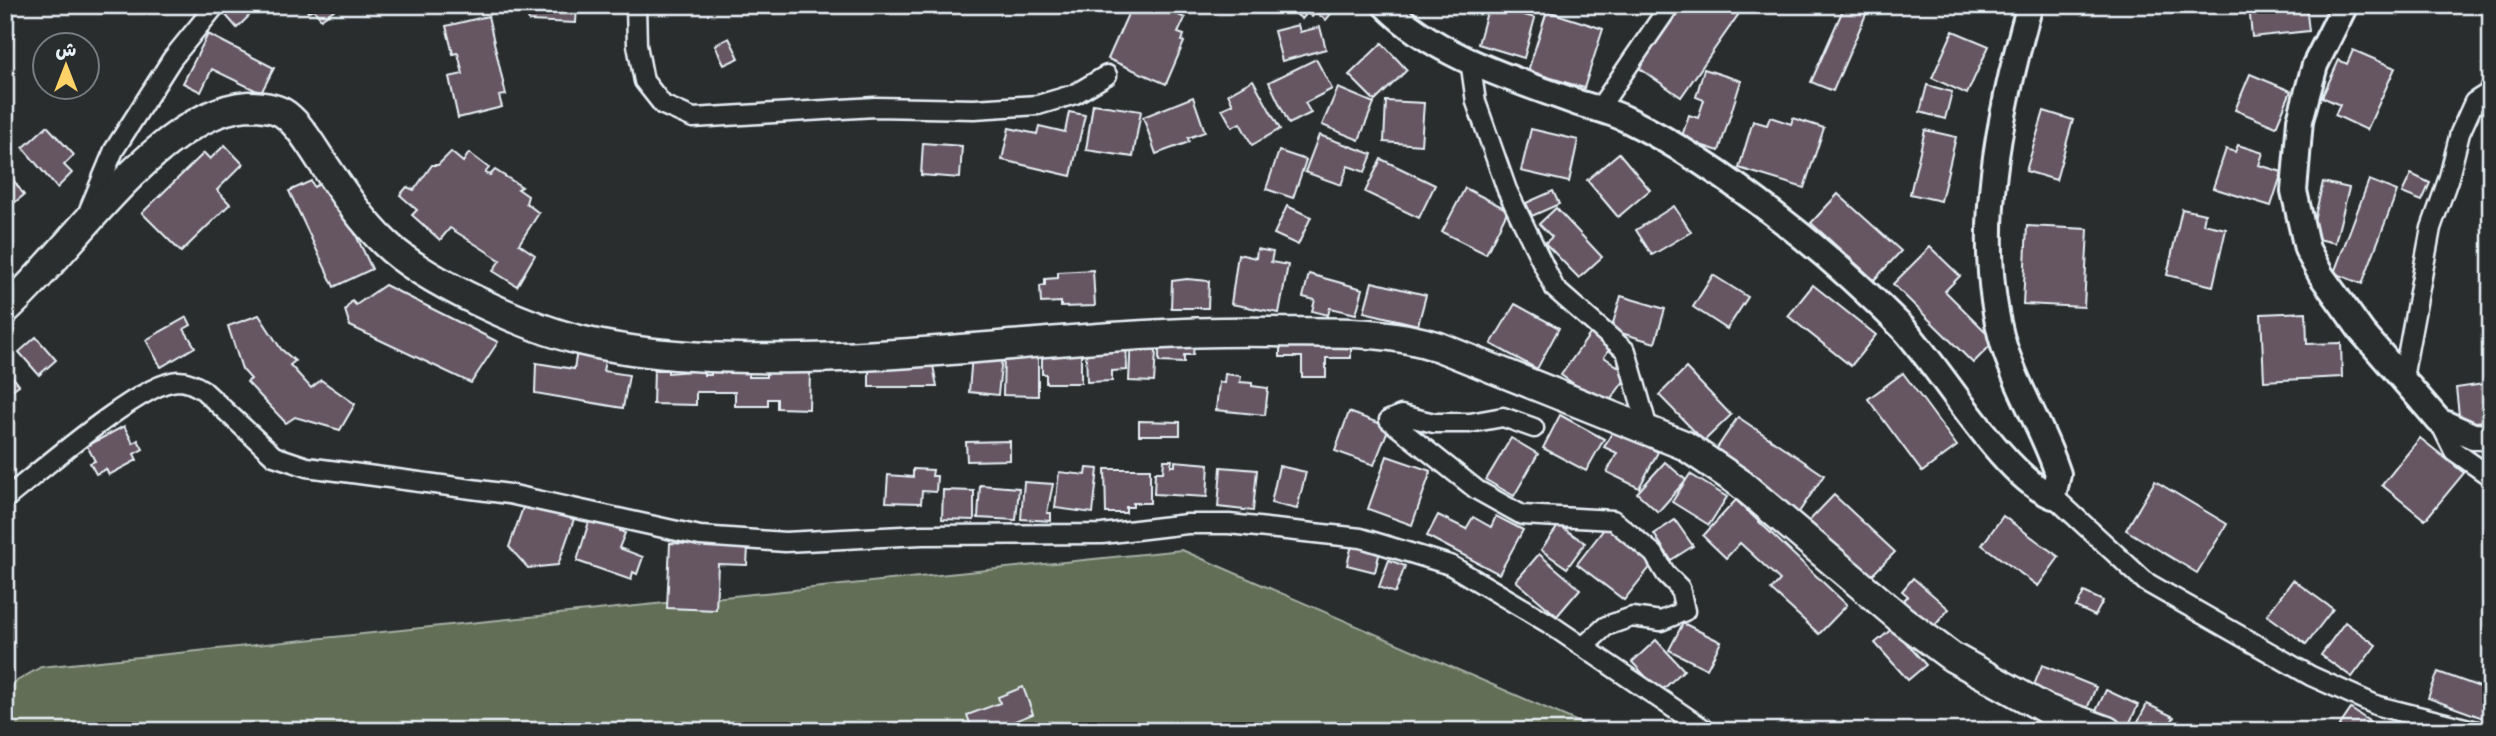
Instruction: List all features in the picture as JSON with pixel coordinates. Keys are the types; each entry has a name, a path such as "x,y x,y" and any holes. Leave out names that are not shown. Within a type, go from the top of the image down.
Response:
{"main road":[{"path":"5,310 33,286 80,229 152,156 186,128 221,112 244,106 265,106 284,113 302,132 359,213 386,244 436,277 516,318 579,340 724,359 876,356 1021,346 1127,334 1228,330 1373,333 1410,338 1684,444 1740,483 1870,593 1952,657 2046,709 2106,731"}],"street":[{"path":"80,229 114,150 172,59 216,5"},
{"path":"636,5 637,45 644,81 663,105 693,117 875,107 974,109 1038,105 1075,94 1107,75"},
{"path":"1385,5 1416,31 1470,60 1626,119 1704,166 1813,245 1903,328 2006,456 2041,492 2053,496 2146,582 2311,676 2378,706 2477,731"},
{"path":"1598,110 1670,5"},
{"path":"2030,5 1996,155 1990,233 1997,316 2004,344 2058,474 2053,496"},
{"path":"2345,5 2315,65 2300,120 2294,191 2307,249 2321,275 2362,332 2440,421 2454,451 2491,477"},
{"path":"1470,60 1476,102 1507,190 1555,289 1626,351 1648,429"},
{"path":"2403,378 2431,228 2449,177 2460,133 2474,102 2491,91"},
{"path":"5,499 97,425 148,392 177,381 190,382 203,390 275,456 307,467 509,494 700,536 785,542 922,535 1102,534 1188,524 1229,524 1361,538 1450,565 1584,646 1654,697 1707,731"},
{"path":"1534,428 1503,417 1470,423 1434,423 1401,415 1389,420 1477,490 1522,514 1614,520 1654,554 1666,574 1680,588 1685,611 1661,621 1632,617 1606,625 1584,646"},
{"path":"2440,421 2473,436 2491,437"}],"green space":[{"path":"1182,550 1599,731 5,731 5,688 41,667"}],"building":[{"path":"232,5 241,5 250,15 237,28 224,13"},
{"path":"304,5 341,5 321,19 313,9 308,12"},
{"path":"514,5 577,5 576,23 529,21 525,9 514,8"},
{"path":"1132,5 1178,5 1174,13 1185,18 1178,33 1184,35 1184,42 1166,84 1108,59"},
{"path":"1285,5 1338,5 1326,20 1316,13 1312,17 1307,13 1302,19"},
{"path":"1489,5 1535,18 1524,58 1478,44"},
{"path":"1683,5 1745,5 1681,97 1639,68"},
{"path":"1845,5 1870,5 1833,91 1811,82"},
{"path":"2249,5 2306,5 2309,31 2252,37"},
{"path":"1547,11 1603,29 1584,88 1528,71"},
{"path":"488,16 506,95 499,96 502,107 458,118 449,77 463,74 458,53 453,54 446,26"},
{"path":"1298,25 1300,32 1320,27 1326,49 1282,61 1274,31"},
{"path":"1953,31 1989,46 1967,94 1932,78"},
{"path":"208,34 274,68 261,93 212,69 201,92 183,83"},
{"path":"729,38 739,58 724,65 715,45"},
{"path":"1382,43 1407,70 1375,101 1349,75"},
{"path":"2353,50 2395,68 2367,130 2335,115 2340,105 2322,97 2339,60 2347,64"},
{"path":"1316,59 1332,89 1305,103 1311,113 1289,124 1269,82"},
{"path":"1704,69 1741,81 1719,151 1681,139 1689,115 1698,118 1704,100 1696,97"},
{"path":"2250,74 2291,91 2276,127 2235,110"},
{"path":"1253,80 1280,129 1252,145 1240,123 1232,127 1222,109 1233,104 1228,94"},
{"path":"1927,85 1952,92 1945,119 1920,112"},
{"path":"1338,88 1374,103 1359,140 1322,125"},
{"path":"1193,97 1205,132 1188,138 1189,142 1156,154 1143,117"},
{"path":"1386,101 1424,103 1421,145 1384,142"},
{"path":"1093,104 1141,111 1133,157 1086,150"},
{"path":"2044,111 2073,120 2056,180 2026,171"},
{"path":"1069,112 1085,115 1071,176 1002,160 1009,128 1037,134 1039,126 1065,132"},
{"path":"1770,117 1791,124 1793,118 1824,128 1804,188 1739,168 1753,121 1767,125"},
{"path":"47,126 74,155 64,165 72,173 57,188 23,148"},
{"path":"1531,129 1578,140 1569,182 1521,171"},
{"path":"1925,130 1956,137 1941,201 1910,194"},
{"path":"1319,135 1372,154 1365,172 1348,166 1341,185 1305,172"},
{"path":"923,143 962,146 960,178 921,175"},
{"path":"225,145 243,164 217,190 230,204 181,252 142,213 204,153 210,159"},
{"path":"2238,145 2263,153 2259,165 2282,172 2271,206 2213,188 2226,149 2235,152"},
{"path":"1279,151 1306,160 1293,198 1266,189"},
{"path":"451,152 463,162 469,153 489,168 485,173 490,175 495,170 522,187 518,189 528,196 526,203 539,213 519,244 535,255 517,286 493,271 500,260 450,228 440,240 412,215 417,210 400,195 407,187 414,190 432,165 438,165"},
{"path":"1619,153 1650,190 1618,217 1587,180"},
{"path":"1381,159 1435,185 1419,218 1365,192"},
{"path":"7,171 24,195 9,207 15,215 5,222"},
{"path":"2411,174 2430,183 2422,201 2402,193"},
{"path":"2369,180 2397,191 2362,284 2334,273"},
{"path":"311,181 314,187 322,183 327,195 335,191 372,269 334,287 289,191"},
{"path":"2323,182 2349,188 2335,243 2310,237"},
{"path":"1465,188 1508,210 1486,254 1442,232"},
{"path":"1553,191 1559,204 1532,216 1526,203"},
{"path":"1838,194 1901,251 1874,280 1811,223"},
{"path":"1287,206 1311,217 1298,245 1274,234"},
{"path":"1674,206 1691,232 1652,255 1636,230"},
{"path":"1556,208 1602,257 1579,278 1545,243 1552,237 1539,224"},
{"path":"2182,209 2205,214 2203,224 2226,229 2213,286 2167,275"},
{"path":"2027,226 2088,229 2084,307 2023,304"},
{"path":"1930,247 1960,276 1945,291 1995,341 1973,363 1893,284"},
{"path":"1257,249 1273,252 1271,262 1288,265 1279,313 1231,304 1238,254 1256,258"},
{"path":"1093,270 1095,306 1061,307 1061,302 1041,303 1040,286 1045,285 1045,279 1058,278 1058,272"},
{"path":"1309,274 1363,289 1356,314 1330,308 1328,315 1312,311 1315,300 1303,297"},
{"path":"1713,275 1748,297 1727,329 1693,307"},
{"path":"1172,281 1209,281 1208,308 1171,308"},
{"path":"1372,282 1426,295 1418,325 1364,312"},
{"path":"385,285 498,342 471,383 350,326 345,310 352,301 356,305"},
{"path":"1813,285 1876,335 1851,366 1788,316"},
{"path":"1621,296 1665,309 1655,343 1611,330"},
{"path":"1515,304 1559,328 1537,369 1491,344"},
{"path":"2306,312 2307,344 2341,343 2342,377 2264,381 2261,314"},
{"path":"259,315 281,349 295,361 290,365 311,388 321,380 355,404 340,430 295,417 286,423 247,382 251,379 242,369 228,326"},
{"path":"187,317 191,325 184,329 195,347 161,367 146,340"},
{"path":"1593,330 1613,344 1604,357 1629,374 1606,406 1561,375"},
{"path":"1131,336 1157,337 1154,382 1129,381"},
{"path":"36,337 56,360 39,375 19,352"},
{"path":"1280,338 1351,338 1351,358 1326,358 1326,377 1302,377 1302,357 1280,357"},
{"path":"1126,341 1127,370 1112,371 1112,381 1087,382 1086,347"},
{"path":"1159,343 1194,345 1193,355 1184,355 1184,363 1159,362"},
{"path":"1081,345 1081,383 1046,383 1046,374 1042,374 1042,354"},
{"path":"577,351 606,356 603,371 629,375 623,408 535,393 536,363 574,369"},
{"path":"972,354 1002,357 998,395 969,392"},
{"path":"1004,356 1038,357 1038,396 1003,395"},
{"path":"869,365 933,365 937,387 869,387"},
{"path":"5,367 19,385 9,392 5,388"},
{"path":"1686,368 1731,415 1704,441 1659,395"},
{"path":"711,369 749,370 749,377 766,377 766,373 810,373 809,409 777,408 777,399 768,399 768,406 735,406 735,392 696,392 696,405 653,404 654,370 668,370 668,373 704,370 704,375 711,375"},
{"path":"1903,373 1957,446 1922,472 1868,399"},
{"path":"1225,374 1241,376 1240,382 1252,383 1252,386 1268,388 1265,415 1216,410 1219,382 1224,383"},
{"path":"2491,383 2491,420 2460,424 2456,388"},
{"path":"1349,412 1389,427 1374,465 1335,451"},
{"path":"1560,415 1604,439 1586,471 1543,448"},
{"path":"1738,417 1824,475 1797,515 1711,457"},
{"path":"1139,421 1180,422 1180,435 1139,435"},
{"path":"124,426 133,443 138,440 143,449 134,454 137,460 109,475 106,469 96,474 90,463 95,461 87,446"},
{"path":"1614,429 1658,452 1639,488 1607,472 1617,453 1604,447"},
{"path":"1511,438 1538,454 1514,496 1486,480"},
{"path":"2420,438 2464,473 2425,520 2382,485"},
{"path":"1010,441 1010,460 967,461 966,442"},
{"path":"1387,456 1431,471 1412,525 1368,509"},
{"path":"1164,460 1172,460 1171,466 1175,466 1175,461 1209,464 1207,497 1154,494 1155,472 1163,472"},
{"path":"1665,462 1686,480 1658,512 1637,493"},
{"path":"1279,466 1306,472 1297,509 1271,503"},
{"path":"1221,467 1257,470 1253,511 1218,507"},
{"path":"1087,468 1098,469 1093,513 1055,508 1059,472 1086,475"},
{"path":"913,469 933,470 932,476 937,476 936,492 922,491 921,503 886,502 888,475 913,477"},
{"path":"1105,469 1150,469 1150,503 1133,503 1133,507 1126,507 1126,513 1106,513"},
{"path":"1690,474 1727,497 1709,525 1672,502"},
{"path":"2155,481 2227,524 2197,573 2126,530"},
{"path":"1024,482 1053,484 1047,513 1051,513 1051,521 1021,519"},
{"path":"980,485 1019,488 1016,520 978,518"},
{"path":"943,490 974,491 974,520 942,519"},
{"path":"1834,495 1895,552 1869,578 1809,521"},
{"path":"1736,500 1847,605 1819,634 1771,590 1780,580 1740,543 1726,558 1703,536"},
{"path":"524,505 575,516 558,565 528,568 509,547"},
{"path":"591,515 622,525 620,531 625,533 619,548 643,557 637,574 633,572 631,580 577,561"},
{"path":"1438,515 1466,529 1473,517 1491,527 1496,516 1523,530 1499,574 1427,536"},
{"path":"2003,516 2059,557 2038,586 1982,545"},
{"path":"1675,520 1693,546 1671,560 1654,534"},
{"path":"1608,524 1655,561 1624,600 1577,564"},
{"path":"1559,525 1585,543 1567,568 1541,550"},
{"path":"670,543 748,547 747,565 718,564 716,610 667,608"},
{"path":"1352,545 1380,551 1375,572 1347,565"},
{"path":"1539,554 1580,589 1557,616 1516,581"},
{"path":"1389,560 1405,566 1395,593 1379,587"},
{"path":"1913,578 1949,609 1931,630 1900,604 1908,596 1902,591"},
{"path":"2293,580 2333,609 2306,644 2267,615"},
{"path":"2084,592 2103,601 2095,616 2076,607"},
{"path":"2345,622 2376,645 2352,677 2321,655"},
{"path":"1683,623 1721,642 1707,669 1669,650"},
{"path":"1893,628 1926,665 1908,680 1875,643"},
{"path":"1656,640 1684,670 1660,692 1632,662"},
{"path":"2042,665 2096,687 2087,709 2033,688"},
{"path":"2438,672 2491,691 2491,705 2488,704 2483,718 2428,698"},
{"path":"1023,687 1033,714 989,731 973,731 967,715 1000,703 998,697"},
{"path":"2106,690 2138,705 2126,731 2118,731 2092,719"},
{"path":"2147,704 2174,717 2167,731 2134,729"},
{"path":"2351,709 2384,731 2336,731"},
{"path":"2200,725 2214,731 2198,731"}]}
